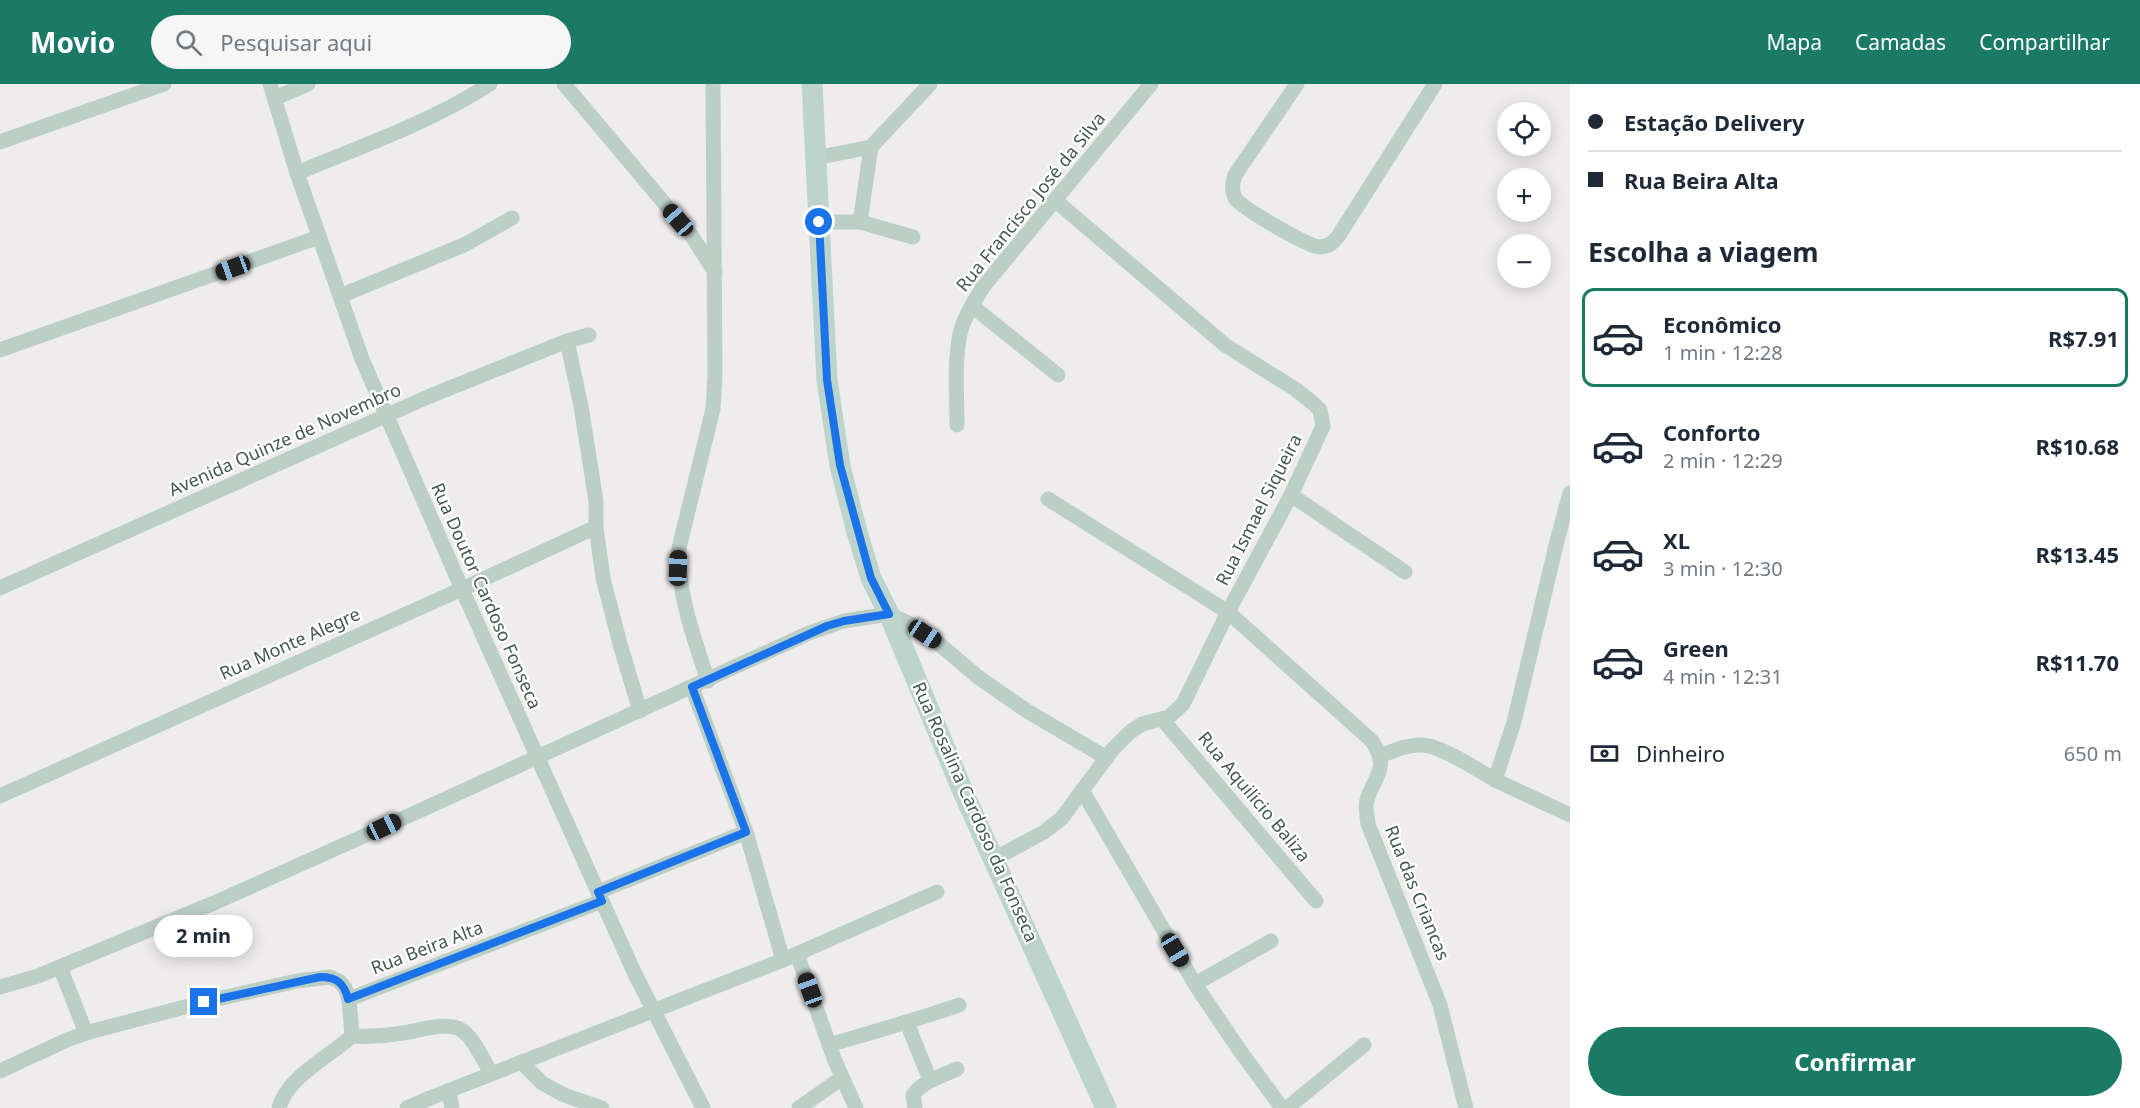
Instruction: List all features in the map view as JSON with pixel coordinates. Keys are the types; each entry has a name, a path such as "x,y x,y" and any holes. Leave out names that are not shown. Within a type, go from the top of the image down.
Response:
{"street":[{"path":"0,142 164,84"},
{"path":"272,91 308,84"},
{"path":"297,173 425,119 469,98 490,84"},
{"path":"564,84 691,235 715,272"},
{"path":"708,681 689,621 678,568 679,548 713,409 715,272 713,84"},
{"name":"Rua Rosalina Cardoso da Fonseca","path":"812,84 827,380 840,465 871,578 889,614 964,794 1106,1108"},
{"path":"860,222 871,147 930,84"},
{"name":"Rua Francisco José da Silva","path":"957,425 957,360 960,333 972,306 983,287 1151,84"},
{"path":"1297,84 1234,175 1232,188 1238,202 1299,239 1318,247 1334,242 1435,84"},
{"name":"Rua Doutor Cardoso Fonseca","path":"272,91 297,173 362,359 600,897 703,1108"},
{"path":"815,158 871,147"},
{"name":"Rua Ismael Siqueira","path":"994,859 1044,832 1062,818 1107,758 1130,732 1142,724 1169,717 1183,704 1228,612 1291,495 1323,426 1320,410 1295,390 1225,345 1056,201"},
{"path":"340,296 464,245 512,218"},
{"path":"819,222 860,222 913,237"},
{"path":"0,350 319,237"},
{"path":"972,306 1058,375"},
{"name":"Avenida Quinze de Novembro","path":"0,588 430,396 567,341 589,335"},
{"path":"567,341 581,406 596,501 596,527 603,578 640,711"},
{"path":"1495,780 1514,722 1570,494"},
{"path":"1291,495 1405,572"},
{"path":"1048,499 1228,612 1363,732 1372,741 1380,756 1405,747 1422,744 1434,746 1495,780 1570,815"},
{"name":"Rua Monte Alegre","path":"0,796 596,527"},
{"path":"0,987 28,980 60,967 352,841 536,756 827,626 844,621 889,614 938,643 978,677 1027,711 1107,758"},
{"path":"692,687 790,957 856,1108"},
{"name":"Rua Aquilicio Baliza","path":"1162,719 1316,901"},
{"name":"Rua das Criancas","path":"1380,756 1379,776 1367,801 1368,824 1440,1005 1466,1108"},
{"path":"1082,790 1195,984 1282,1108"},
{"name":"Rua Beira Alta","path":"348,999 600,897 746,832"},
{"path":"407,1108 790,957 937,892"},
{"path":"1195,984 1271,941"},
{"path":"60,967 86,1033"},
{"path":"0,1071 86,1033 204,1002 320,977 330,977 339,981 345,988 352,1036"},
{"path":"829,1045 960,1005"},
{"path":"907,1023 930,1080"},
{"path":"279,1108 285,1093 296,1081 352,1036 369,1037 406,1033 424,1028 457,1028 463,1031 475,1046 491,1073"},
{"path":"1287,1108 1364,1045"},
{"path":"521,1062 542,1083 564,1095 602,1108"},
{"path":"915,1108 913,1095 916,1089 930,1080 957,1069"},
{"path":"799,1108 842,1078"},
{"path":"449,1091 452,1108"}],"route":[{"path":"204,1002 320,977 330,977 339,981 345,988 348,999 364,994 602,901 598,892 746,832 692,687 827,626 889,614 871,578 840,465 827,380 819,222"}]}
